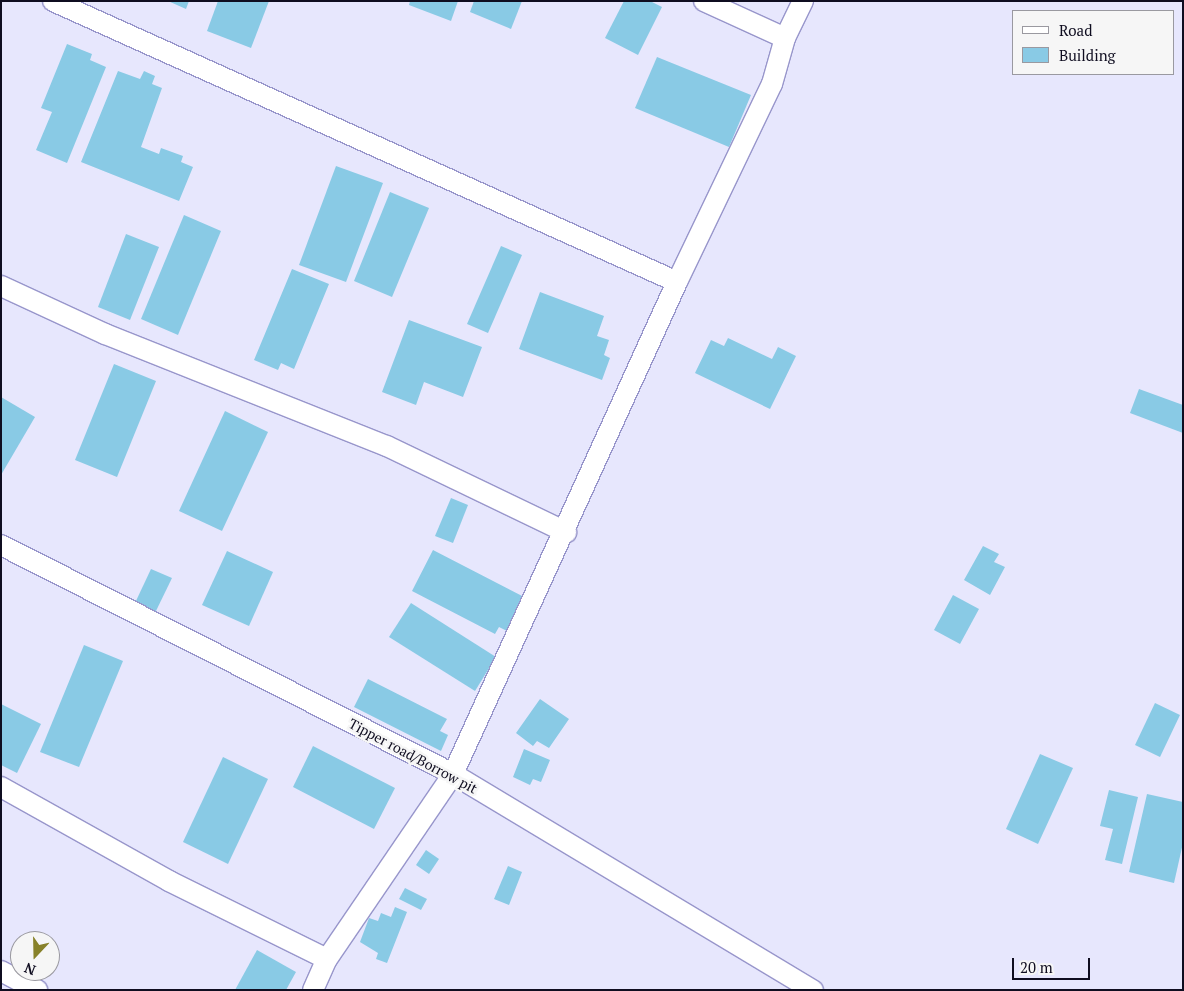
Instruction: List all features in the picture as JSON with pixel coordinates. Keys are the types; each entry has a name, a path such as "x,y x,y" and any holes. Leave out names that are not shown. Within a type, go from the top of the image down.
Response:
{"street":[{"path":"53,1 676,282"},
{"path":"704,1 785,38"},
{"path":"709,1 785,38"},
{"path":"313,990 327,959 453,774 566,532 676,282 772,84 785,38 803,1"},
{"path":"1,286 105,334 387,446 566,532"},
{"name":"Tipper road/Borrow pit","path":"1,545 453,774 813,990"},
{"path":"1,787 169,882 327,959"},
{"path":"1,971 37,990"}],"building":[{"path":"168,1 189,1 186,9"},
{"path":"218,1 269,1 251,48 207,31"},
{"path":"410,1 458,1 451,21 409,5"},
{"path":"474,1 522,1 511,29 470,12"},
{"path":"624,1 650,1 662,7 638,55 605,38"},
{"path":"67,44 92,54 90,60 106,67 67,163 36,150 52,112 41,108"},
{"path":"657,57 751,95 729,147 635,108"},
{"path":"118,71 140,79 144,71 155,76 152,84 162,88 141,147 159,154 161,148 183,156 181,162 193,167 179,201 81,162"},
{"path":"336,166 383,183 346,282 299,265"},
{"path":"390,192 429,208 392,297 354,281"},
{"path":"184,215 221,231 178,335 141,319"},
{"path":"126,234 159,247 130,320 98,307"},
{"path":"501,246 522,255 488,333 467,324"},
{"path":"292,269 329,284 294,369 281,363 278,370 254,360"},
{"path":"540,292 604,316 597,336 609,340 604,355 610,358 602,380 519,349"},
{"path":"409,320 482,347 463,397 424,382 416,405 382,392"},
{"path":"728,338 772,359 778,347 796,356 770,409 695,373 711,340 724,346"},
{"path":"114,364 156,381 117,477 75,460"},
{"path":"1139,389 1183,405 1183,433 1130,413"},
{"path":"1,397 35,417 1,475"},
{"path":"225,411 268,432 222,531 179,511"},
{"path":"451,498 468,505 453,543 435,536"},
{"path":"983,546 999,554 994,562 1005,567 990,595 964,580"},
{"path":"433,550 528,599 511,633 499,627 495,634 412,591"},
{"path":"227,551 273,572 249,626 202,605"},
{"path":"151,569 172,578 155,613 135,603"},
{"path":"953,595 979,609 960,644 934,630"},
{"path":"411,603 496,657 475,691 389,637"},
{"path":"84,645 123,661 79,767 40,752"},
{"path":"368,679 447,719 440,731 448,735 441,751 354,707"},
{"path":"540,699 569,719 549,748 537,741 533,746 516,733"},
{"path":"1155,703 1180,715 1160,757 1135,745"},
{"path":"1,704 41,724 17,773 1,765"},
{"path":"313,746 395,788 374,829 293,787"},
{"path":"524,749 550,760 541,782 533,779 530,785 513,777"},
{"path":"1040,754 1073,768 1038,844 1006,829"},
{"path":"223,757 268,779 228,864 183,842"},
{"path":"1109,790 1138,797 1122,864 1105,860 1113,829 1100,826"},
{"path":"1147,794 1183,802 1183,843 1174,883 1129,872"},
{"path":"426,850 439,859 429,874 416,865"},
{"path":"508,866 522,872 509,905 494,899"},
{"path":"405,888 427,899 421,910 399,899"},
{"path":"395,907 407,912 387,963 376,959 378,953 360,942 369,918 378,921 381,913 391,917"},
{"path":"257,950 296,972 286,990 235,990"}]}
